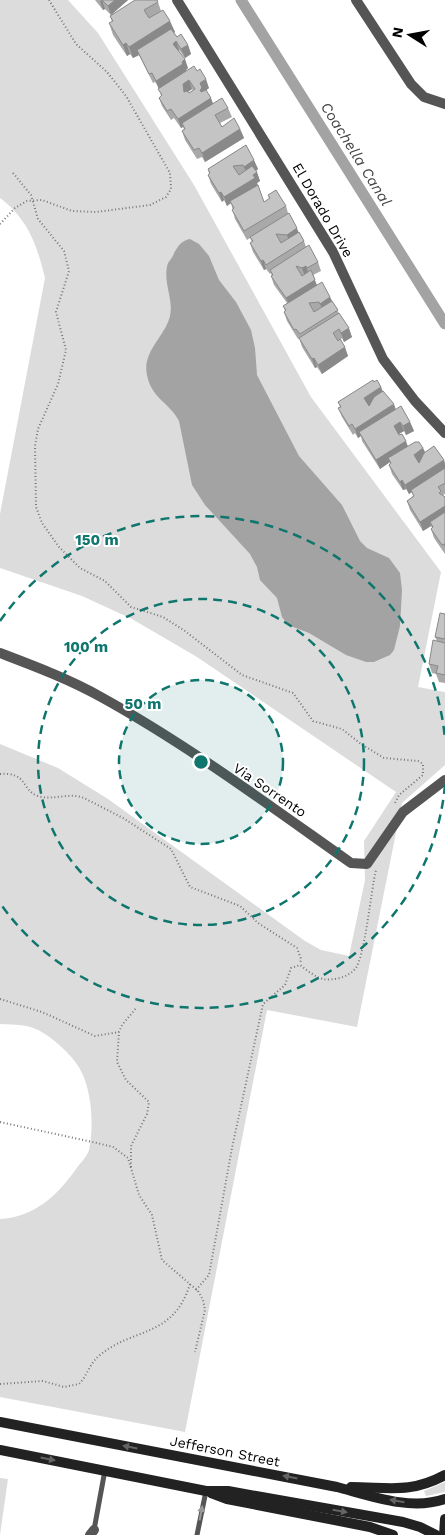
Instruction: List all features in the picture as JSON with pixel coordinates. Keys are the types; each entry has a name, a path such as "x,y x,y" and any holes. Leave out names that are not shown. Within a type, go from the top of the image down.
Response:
{"main road":[{"name":"Jefferson Street","path":"0,1422 338,1487 371,1497 424,1504 445,1499"},
{"path":"0,1450 206,1491 226,1499 370,1527 393,1535"},
{"path":"338,1487 404,1489 434,1481 445,1475"},
{"path":"206,1491 228,1491 403,1522 420,1527 436,1535"},
{"path":"444,1535 445,1519"}],"street":[{"name":"El Dorado Drive","path":"177,0 334,252 383,359 415,401 445,433"},
{"path":"356,0 411,84 424,97 445,104"},
{"name":"Via Sorrento","path":"0,653 100,696 152,727 352,863 372,866"},
{"path":"372,866 403,812 443,786"}],"lane":[{"path":"92,1533 106,1470"},
{"path":"197,1535 206,1491"}],"path":[{"path":"0,224 20,204 32,200 46,201 62,208 80,212 139,208 166,197 172,184 170,173 126,96 107,72 76,44 49,0"},
{"path":"13,173 25,186 38,218 64,251 69,271 56,312 66,350 55,394 38,429 34,452 36,507 42,523 59,546 80,568 112,587 131,607 163,617 185,631 242,675 293,693 313,722 342,729 361,744 384,758 418,760 423,764 423,775 399,795 394,806"},
{"path":"0,774 7,773 19,777 34,794 40,797 74,795 84,798 158,839 174,853 190,886 240,906 262,926 297,948 301,959 300,965"},
{"path":"300,965 308,972 325,980 349,974 356,969 365,934 372,866"},
{"path":"196,1290 209,1275 232,1148 263,1004 285,984 291,968 300,965"},
{"path":"0,999 42,1012 94,1036 119,1032"},
{"path":"132,1172 131,1146 147,1114 148,1102 129,1084 120,1071 116,1054 119,1032 122,1025 137,1007"},
{"path":"0,1122 112,1147 128,1158 139,1195 152,1215 162,1260 190,1284 203,1300 204,1310 195,1352"},
{"path":"0,1384 43,1381 69,1387 79,1384 99,1356 126,1341 146,1334 164,1322 183,1301 190,1284"}],"shaded area":[{"path":"0,0 68,0 98,33 194,185 311,397 441,572 418,687 445,692 445,765 402,803 357,1027 267,1010 185,1432 0,1397 0,1219 24,1214 34,1209 61,1188 88,1153 91,1141 92,1120 90,1099 85,1079 72,1058 52,1039 37,1029 23,1025 0,1024 0,744 58,768 108,799 305,941 321,950 349,956 365,880 364,841 396,792 197,657 132,619 82,596 0,568 0,514 45,278 39,255 30,234 18,215 0,198"},
{"path":"190,239 199,244 209,256 219,280 236,302 251,330 255,348 257,375 299,456 342,505 360,541 367,548 389,558 400,573 402,590 400,626 394,650 390,655 374,662 366,662 346,655 309,633 288,625 282,617 277,598 260,580 257,567 250,554 205,505 192,485 179,421 171,409 152,389 146,366 151,351 164,331 170,316 171,303 166,276 168,263 180,244"},
{"path":"0,1478 8,1479 0,1535"},
{"path":"445,1482 445,1492 426,1496 424,1491"}],"building":[{"path":"102,0 115,0 108,6"},
{"path":"135,0 157,0 158,2 144,10 149,18 163,10 170,21 129,47 126,43 123,45 109,23 113,21 110,16"},
{"path":"171,29 177,37 181,34 188,45 181,49 176,41 173,44 185,59 182,62 183,64 156,81 152,73 149,74 137,50"},
{"path":"194,66 197,71 200,69 206,79 200,83 201,92 206,90 211,98 178,119 171,109 167,111 159,98 162,95 158,89","holes":["189,80 195,89 189,93 187,91 184,92 183,84"]},
{"path":"222,98 228,108 215,115 222,127 234,118 240,129 202,153 199,148 194,150 182,131 185,129 182,123"},
{"path":"246,145 254,160 244,167 243,165 233,166 239,175 252,166 257,172 253,175 255,178 224,197 221,192 219,193 208,175 210,173 208,169"},
{"path":"258,185 264,202 270,198 268,195 276,190 286,206 244,231 232,210 234,208 230,201"},
{"path":"289,213 297,228 287,235 276,234 281,243 299,232 304,241 266,265 263,260 261,261 250,243 253,241 250,237"},
{"path":"309,245 318,262 307,268 306,266 302,268 296,266 302,276 311,270 315,280 286,298 271,276 273,275 270,270"},
{"path":"322,282 330,297 320,304 319,302 309,303 314,312 332,301 338,310 300,334 296,329 294,330 284,312 286,310 283,306"},
{"path":"339,313 349,328 341,333 339,329 333,333 345,347 318,365 299,338"},
{"path":"373,380 374,382 377,380 381,387 364,398 369,406 374,397 383,391 394,404 355,429 352,424 349,426 338,408 341,407 338,402"},
{"path":"401,406 410,422 403,426 400,422 394,426 399,435 402,434 406,441 376,460 359,432"},
{"path":"415,442 419,442 423,448 414,455 419,463 424,453 434,446 444,460 405,485 402,480 400,482 389,465 391,463 388,458"},
{"path":"445,468 445,483 438,487 441,491 439,493 445,497 445,506 420,522 407,501 414,496 411,490"},
{"path":"445,512 445,546 444,544 442,545 431,529 433,527 430,522"},
{"path":"440,613 445,614 445,639 435,637"},
{"path":"433,640 445,643 445,675 436,673 438,666 429,664"}],"waterway":[{"name":"Coachella Canal","path":"241,0 445,324"}]}
